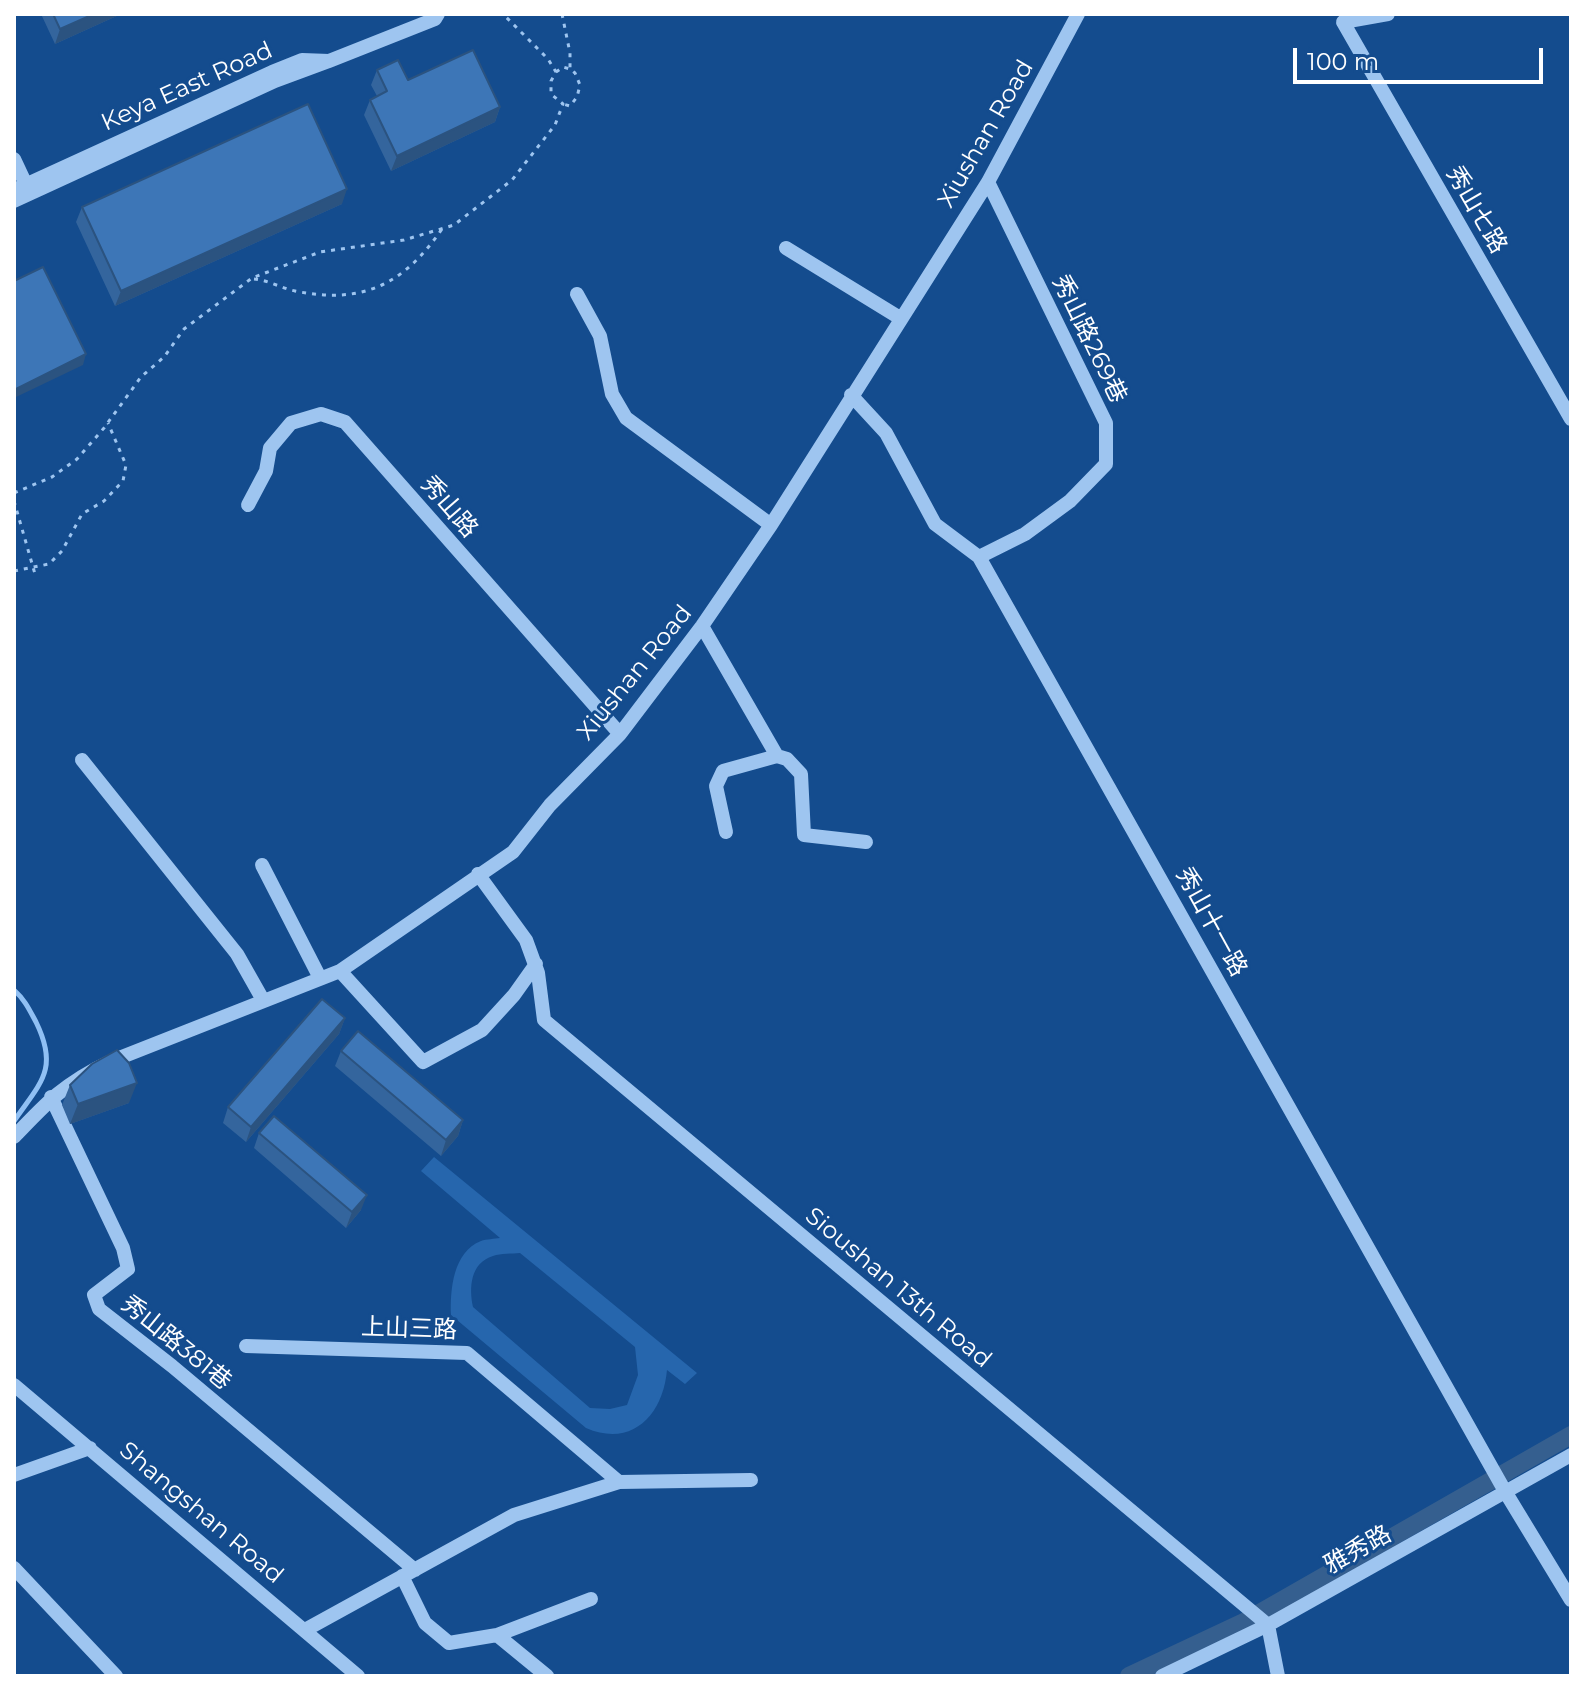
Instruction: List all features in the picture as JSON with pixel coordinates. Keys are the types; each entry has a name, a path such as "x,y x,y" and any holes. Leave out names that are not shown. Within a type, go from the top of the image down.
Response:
{"street":[{"path":"329,61 435,19 438,14"},
{"name":"Xiushan Road","path":"14,1137 51,1097 73,1080 107,1063 340,971 513,852 550,805 620,734 702,626 771,525 988,182 1078,14"},
{"path":"1327,14 1343,22 1388,14"},
{"name":"秀山七路","path":"1343,22 1571,419"},
{"name":"Keya East Road","path":"23,190 272,72 302,60 329,61"},
{"name":"Keya East Road","path":"23,190 275,81 329,61"},
{"path":"14,159 23,190 14,201"},
{"name":"秀山路269巷","path":"979,557 1025,534 1070,501 1106,464 1106,423 988,182"},
{"path":"786,248 900,318"},
{"path":"577,294 600,336 612,394 626,418 771,525"},
{"name":"秀山十一路","path":"851,395 886,433 935,524 979,557 1506,1493 1571,1600"},
{"name":"秀山路","path":"248,505 266,471 270,448 291,423 321,414 345,422 620,734"},
{"path":"702,626 777,756"},
{"path":"726,832 716,786 723,771 777,756 787,759 801,774 804,835 866,842"},
{"path":"82,760 237,954 263,1000"},
{"path":"262,865 320,978"},
{"name":"Sioushan 13th Road","path":"478,874 526,940 536,964 544,1020 1268,1625"},
{"path":"340,971 423,1062 482,1030 514,995 536,964"},
{"name":"秀山路381巷","path":"51,1097 123,1248 128,1269 94,1295 99,1309 172,1366 408,1573"},
{"name":"上山三路","path":"246,1346 467,1353 619,1482"},
{"name":"Shangshan Road","path":"14,1385 358,1676"},
{"path":"14,1475 90,1448"},
{"name":"雅秀路","path":"1162,1676 1268,1625 1571,1455"},
{"path":"305,1630 514,1515 619,1482 751,1480"},
{"path":"14,1568 116,1676"},
{"path":"408,1573 425,1623 449,1643 497,1635 591,1599"},
{"path":"1268,1625 1278,1676"},
{"path":"497,1635 547,1676"}],"path":[{"path":"503,14 548,59 556,72"},
{"path":"562,14 570,69"},
{"path":"563,67 570,69 575,73 580,89 570,106 551,94 551,81 563,67"},
{"path":"14,493 52,477 77,459 141,377 164,357 184,329 252,278 320,252 404,240 454,225 512,180 555,125 563,104"},
{"path":"252,278 297,291 325,295 366,292 393,281 406,271 422,257 442,229"},
{"path":"14,571 49,564 58,556 77,519 104,501 123,481 126,465 108,423"},
{"path":"14,501 35,574"}],"shaded area":[{"path":"434,1157 697,1373 685,1384 667,1370 659,1401 652,1413 631,1430 618,1434 586,1428 451,1315 455,1273 464,1254 481,1241 500,1238 421,1171","holes":["520,1253 635,1347 638,1375 627,1405 610,1409 590,1408 473,1307 471,1292 476,1270 485,1259"]}],"building":[{"path":"53,14 94,14 60,29"},
{"path":"473,50 500,107 397,156 370,100 387,91 377,70 398,60 408,80"},
{"path":"308,104 347,189 121,291 82,207"},
{"path":"43,267 86,354 14,390 14,281"},
{"path":"322,999 345,1018 251,1127 228,1107"},
{"path":"358,1031 463,1120 446,1140 341,1051"},
{"path":"117,1050 129,1063 137,1083 78,1104 70,1085 92,1064"},
{"path":"274,1116 367,1195 352,1212 259,1133"}],"waterway":[{"path":"14,990 36,1022 46,1052 44,1074 39,1085 14,1121"},
{"path":"1129,1676 1242,1623 1571,1435"}]}
